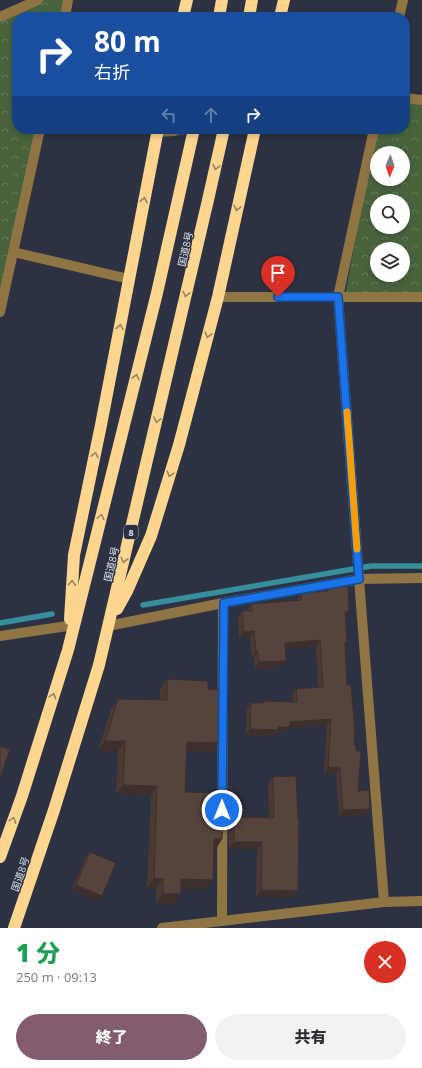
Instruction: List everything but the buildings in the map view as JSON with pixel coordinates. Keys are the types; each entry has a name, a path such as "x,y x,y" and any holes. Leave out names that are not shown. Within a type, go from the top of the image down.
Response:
{"highway":[{"path":"184,12 187,0"},
{"path":"219,12 222,0"},
{"path":"250,12 252,0"},
{"path":"281,12 284,0"},
{"path":"72,625 74,555 157,134"},
{"name":"国道8号","path":"0,857 22,796 68,650 72,625 157,293 193,134"},
{"name":"国道8号","path":"14,928 59,795 99,666 223,134"},
{"name":"8","path":"108,626 151,536 179,445 218,297 254,134"}],"street":[{"path":"0,17 38,0"},
{"path":"66,12 68,0"},
{"path":"400,12 403,0"},
{"path":"410,99 422,100"},
{"path":"0,312 39,134"},
{"path":"373,134 338,297 384,902"},
{"path":"13,252 129,279"},
{"path":"218,297 422,297"},
{"path":"108,626 224,603 359,579 422,578"},
{"path":"222,921 224,603"},
{"path":"0,636 72,625"},
{"path":"162,928 384,902 422,901"}],"green space":[{"path":"38,0 68,0 66,12 12,12 12,134 39,134 0,312 0,17"},
{"path":"410,99 422,100 422,297 345,297 370,157 370,186 410,186 410,146 372,146 374,134 410,134"}],"waterway":[{"path":"143,605 371,566 422,566"},
{"path":"0,623 52,614"}],"slow traffic":[{"path":"347,412 357,549"}],"route":[{"path":"222,810 224,603 359,579 338,297 278,297"}]}
